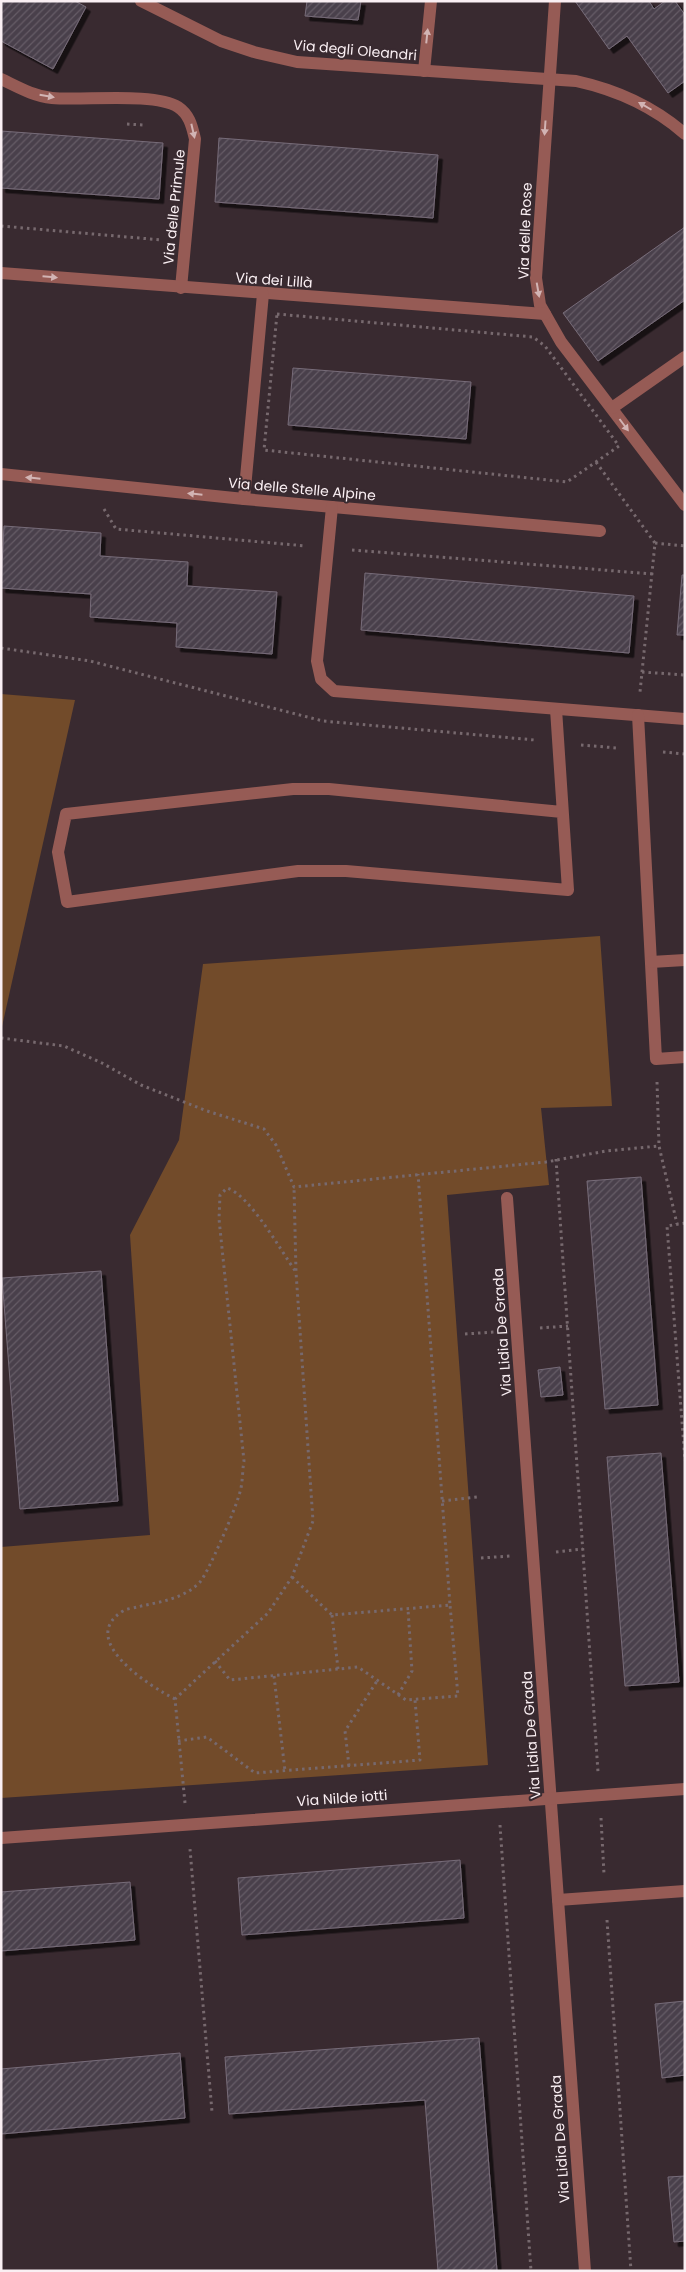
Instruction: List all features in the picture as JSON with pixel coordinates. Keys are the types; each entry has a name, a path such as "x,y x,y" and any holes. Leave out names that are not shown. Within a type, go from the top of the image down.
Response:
{"street":[{"name":"Via degli Oleandri","path":"140,1 221,40 254,52 296,62 550,79 602,87 631,98 668,118 685,134"},
{"path":"424,71 431,1"},
{"name":"Via delle Rose","path":"555,1 536,278 540,305 561,342 685,505"},
{"name":"Via delle Primule","path":"1,80 30,93 51,98 160,100 178,106 191,120 195,140 181,288"},
{"name":"Via dei Lillà","path":"1,273 545,314"},
{"path":"244,499 263,294"},
{"path":"612,408 685,357"},
{"name":"Via delle Stelle Alpine","path":"1,474 600,532"},
{"path":"332,507 317,661 321,679 334,691 685,719"},
{"path":"556,709 568,890 346,871 298,871 67,902 58,852 66,814 293,789 329,789 562,812"},
{"path":"638,715 656,1059 685,1057"},
{"path":"651,962 685,960"},
{"name":"Via Lidia De Grada","path":"507,1198 585,2271"},
{"name":"Via Nilde iotti","path":"1,1838 685,1789"},
{"path":"558,1900 685,1891"}],"path":[{"path":"119,124 148,125"},
{"path":"1,226 186,241"},
{"path":"277,314 532,337 545,346 619,446 596,462 566,482 264,450 277,314"},
{"path":"596,462 655,543 638,715"},
{"path":"655,543 685,546"},
{"path":"1,648 90,661 323,722 685,754"},
{"path":"642,672 685,675"},
{"path":"1,1038 64,1046 102,1063 141,1085 207,1111 264,1129 276,1145 294,1187 296,1272 313,1521 292,1577 268,1613 175,1699"},
{"path":"656,1059 660,1146 677,1224"},
{"path":"294,1187 660,1146"},
{"path":"556,1159 631,2271"},
{"path":"215,1661 230,1680 358,1667 406,1700 458,1696 418,1174"},
{"path":"175,1699 150,1686 122,1661 108,1643 108,1632 110,1623 123,1611 182,1596 201,1581 240,1494 244,1461 219,1219 220,1194 228,1188 237,1191 247,1202 296,1272"},
{"path":"685,1223 667,1226 685,1461"},
{"path":"442,1501 477,1497"},
{"path":"292,1577 332,1615 338,1669"},
{"path":"332,1615 450,1605"},
{"path":"398,1695 412,1671 408,1609"},
{"path":"274,1676 285,1771"},
{"path":"349,1766 345,1731 378,1681"},
{"path":"175,1699 188,1824 212,2112"},
{"path":"178,1741 207,1737 255,1774 420,1760 415,1700"},
{"path":"498,1802 531,2271"}],"shaded area":[{"path":"1,694 75,700 1,1031"},
{"path":"600,936 612,1106 541,1108 549,1185 447,1195 488,1765 1,1798 1,1547 150,1535 130,1235 179,1140 203,964"}],"building":[{"path":"1,1 75,1 86,7 53,69 1,41"},
{"path":"307,1 361,1 358,20 305,16"},
{"path":"575,1 649,1 654,9 665,1 675,1 685,15 685,81 668,93 627,36 609,49"},
{"path":"1,131 163,143 159,199 1,188"},
{"path":"219,138 438,155 433,218 215,202"},
{"path":"685,227 685,300 598,361 563,313"},
{"path":"293,368 471,382 466,439 288,425"},
{"path":"4,526 101,533 100,556 188,562 187,586 277,592 272,654 176,647 177,623 90,617 91,594 1,588"},
{"path":"365,573 634,596 629,653 361,630"},
{"path":"682,575 685,575 685,635 677,635"},
{"path":"641,1177 658,1405 605,1409 587,1181"},
{"path":"101,1271 118,1501 20,1509 2,1278"},
{"path":"560,1367 563,1395 541,1397 538,1370"},
{"path":"661,1453 679,1682 625,1686 607,1457"},
{"path":"460,1860 464,1918 242,1935 238,1878"},
{"path":"130,1882 135,1940 1,1951 1,1892"},
{"path":"685,2001 685,2075 662,2078 655,2004"},
{"path":"479,2038 497,2271 438,2271 425,2100 229,2114 225,2057"},
{"path":"180,2053 185,2118 1,2134 1,2069"},
{"path":"685,2176 685,2241 674,2242 668,2177"}]}
